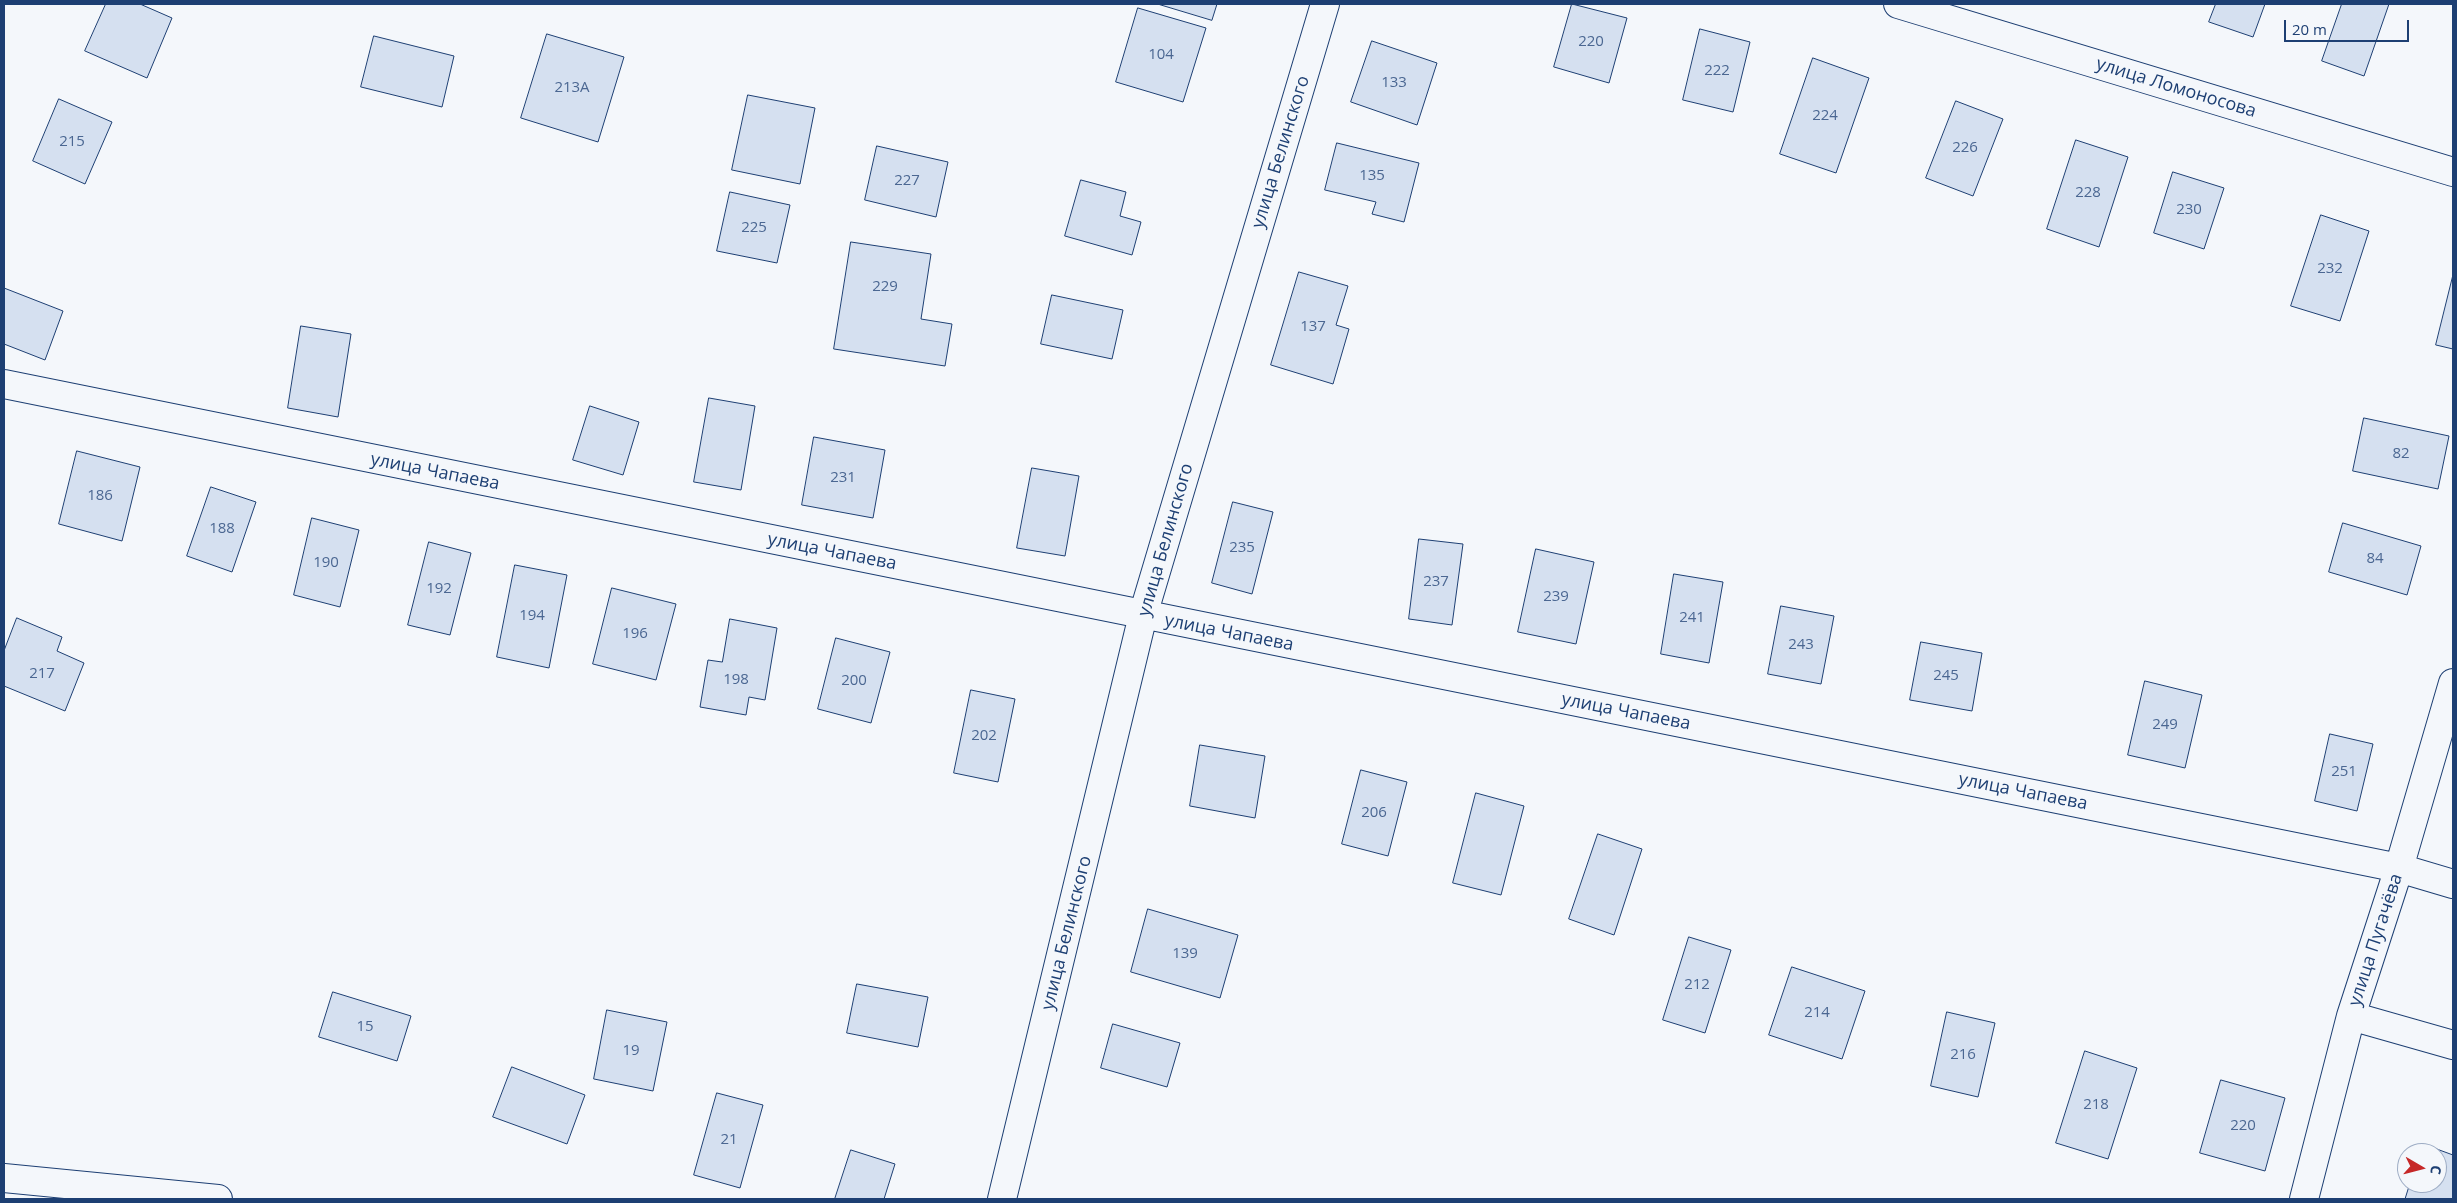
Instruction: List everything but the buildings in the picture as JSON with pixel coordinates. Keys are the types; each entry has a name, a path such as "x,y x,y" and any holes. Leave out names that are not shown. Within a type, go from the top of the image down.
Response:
{"street":[{"name":"улица Белинского","path":"1002,1199 1143,615 1325,4"},
{"name":"улица Ломоносова","path":"1898,4 2453,172"},
{"name":"улица Чапаева","path":"4,384 2399,868 2453,884"},
{"name":"улица Пугачёва","path":"2304,1199 2351,1016 2399,868 2453,683"},
{"path":"2351,1016 2453,1045"},
{"path":"4,1178 218,1199"}]}
